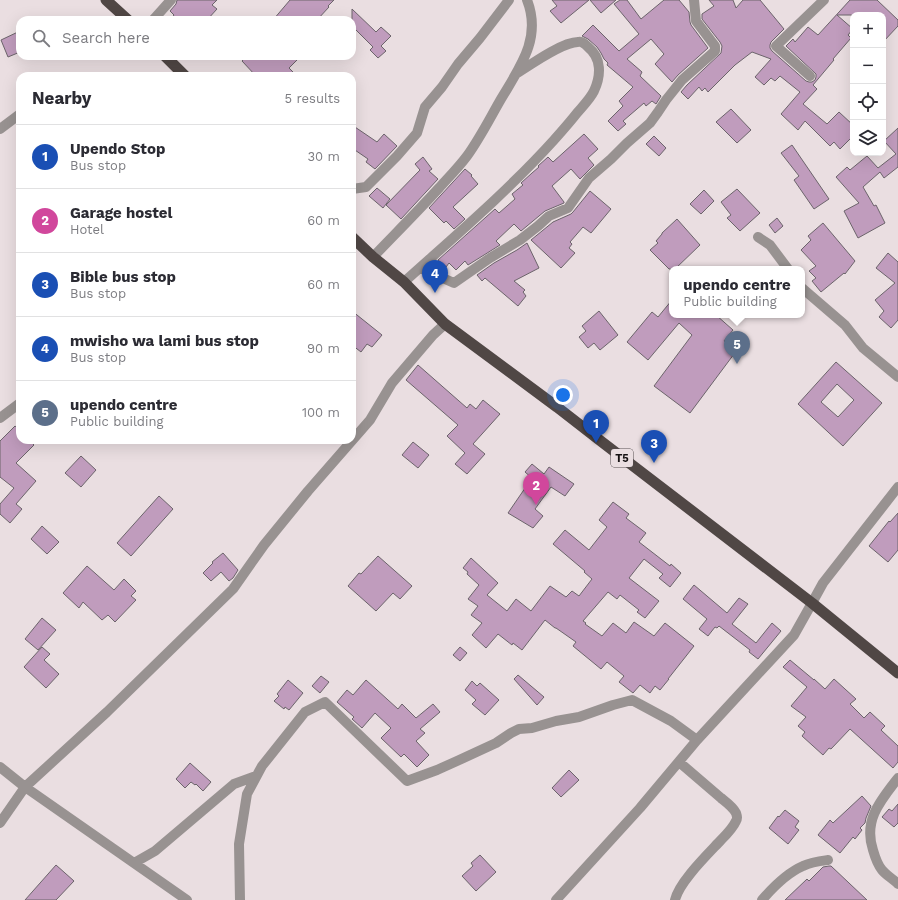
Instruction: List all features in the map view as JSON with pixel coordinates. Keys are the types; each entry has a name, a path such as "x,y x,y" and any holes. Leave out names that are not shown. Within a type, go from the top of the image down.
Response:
{"highway":[{"path":"106,0 124,16"},
{"path":"169,60 181,72"},
{"name":"T5","path":"356,241 373,257 404,282 445,324 557,407 812,602 898,673"}],"street":[{"path":"157,16 171,0"},
{"path":"356,188 366,186 397,156 417,133 425,107 510,0"},
{"path":"373,257 426,203 467,156 487,126 516,74 529,46 533,31 530,8 527,0"},
{"path":"420,268 454,283 490,258 520,240 549,216 568,208 589,178 650,123 682,80 715,51 715,46 696,21 694,0"},
{"path":"810,76 776,46 824,0"},
{"path":"404,282 531,165 560,134 594,91 598,82 599,66 596,55 590,48 582,42 578,42 560,47 516,74"},
{"path":"0,129 16,117"},
{"path":"758,237 770,245 786,266"},
{"path":"805,290 846,324 863,348 898,377"},
{"path":"356,436 370,420 392,383 433,335 445,324"},
{"path":"0,418 16,406"},
{"path":"0,823 25,787 107,712 233,589 264,545 349,444"},
{"path":"556,900 640,808 697,740 794,635 823,583 898,487"},
{"path":"240,900 238,870 239,844 247,794 262,766 305,712 325,702 407,781 451,764 496,743 519,729 532,728 556,721 579,717 632,700 672,721 697,740"},
{"path":"675,900 686,879 726,835 738,817 736,812 726,802 679,762"},
{"path":"0,767 25,787 187,900"},
{"path":"134,863 155,851 234,784 256,776"},
{"path":"898,778 881,800 873,815 870,832 871,845 877,862 882,870 898,884"},
{"path":"762,900 777,884 790,874 812,863 828,860"}],"building":[{"path":"177,0 217,0 212,5 217,9 211,16 173,16 174,15 170,11 176,4"},
{"path":"290,0 334,0 321,16 276,16"},
{"path":"552,0 589,0 561,23 550,11 557,6"},
{"path":"590,0 616,0 601,13"},
{"path":"620,0 627,0 641,19 664,0 679,0 689,12 691,25 708,48 672,82 655,64 664,54 651,39 627,59 642,72 640,76 661,96 656,104 652,101 646,106 644,103 623,121 626,124 618,131 608,121 623,106 619,101 633,87 607,65 608,63 597,47 582,36 593,25 619,51 639,34 614,4"},
{"path":"709,0 733,0 736,8 743,0 760,0 784,29 771,42 770,48 806,81 809,82 815,80 816,74 786,46 793,39 795,42 808,27 818,35 850,0 877,0 898,20 898,26 886,39 886,12 850,12 850,15 837,15 850,26 850,33 848,35 850,39 813,85 817,89 803,104 827,124 839,112 850,122 850,139 840,149 834,142 830,146 805,121 798,130 781,114 800,92 780,76 775,81 771,78 764,85 755,77 771,59 752,52 735,65 708,92 705,88 702,91 699,87 688,99 681,92 721,53 722,46 720,42 702,19 702,14 714,6"},
{"path":"352,9 376,32 381,27 391,36 381,46 386,51 378,58 370,50 373,47 356,30 356,16 352,16"},
{"path":"16,33 16,54 8,57 1,40"},
{"path":"297,60 289,68 293,72 252,72 242,61"},
{"path":"731,109 751,130 737,143 716,122"},
{"path":"356,128 377,142 384,134 397,146 375,169 366,162 368,159 356,151"},
{"path":"898,128 898,167 884,178 880,172 863,187 874,206 876,205 885,223 858,238 844,211 859,203 836,177 847,167 850,170 867,156 878,168 896,154 886,143 886,139"},
{"path":"584,134 598,149 588,158 594,165 580,179 571,169 552,186 564,203 545,211 521,231 514,224 496,241 500,245 468,265 465,261 456,270 449,263 446,267 438,260 495,209 499,213 515,199 512,194 523,185 521,183 548,157 553,162"},
{"path":"654,136 666,148 659,156 646,144"},
{"path":"792,145 829,199 814,209 794,180 799,176 781,153"},
{"path":"423,157 432,169 429,171 438,179 401,219 386,205 420,170 415,164"},
{"path":"465,169 472,175 471,176 478,184 453,207 465,219 454,229 446,221 444,223 429,208"},
{"path":"377,188 390,199 383,208 369,196"},
{"path":"737,189 760,213 740,231 727,218 731,215 721,202"},
{"path":"704,190 714,201 701,214 690,204"},
{"path":"590,191 611,209 591,233 583,227 570,242 572,244 569,248 575,253 561,268 531,240 553,222 571,214"},
{"path":"777,218 783,226 775,233 769,225"},
{"path":"677,219 700,245 678,266 669,266 669,269 650,250 658,243 656,241"},
{"path":"823,223 855,261 845,274 844,273 821,292 812,281 816,278 809,271 816,266 801,250 811,240 808,236"},
{"path":"527,243 539,268 514,281 525,290 523,292 526,296 518,306 485,278 482,281 477,275"},
{"path":"888,253 898,262 898,320 891,328 879,317 884,311 875,300 895,283 876,268"},
{"path":"669,304 669,318 719,318 733,330 724,341 737,350 690,413 654,386 692,335 679,323 648,360 627,342 652,312 658,317"},
{"path":"599,311 618,335 600,350 594,343 588,348 579,337 586,331 582,326"},
{"path":"356,314 382,335 372,347 367,344 361,352 356,348"},
{"path":"836,362 882,403 843,446 798,404","holes":["837,384 854,400 838,417 821,402"]},
{"path":"418,365 467,408 470,404 476,409 483,400 500,414 473,444 485,454 467,474 455,464 465,453 447,436 458,425 406,380"},
{"path":"15,426 16,444 34,445 16,463 36,481 16,504 22,509 10,523 0,514 0,504 14,488 0,477 0,441"},
{"path":"413,442 429,455 418,468 402,455"},
{"path":"81,456 96,470 81,487 65,473"},
{"path":"532,464 544,474 549,467 574,484 565,496 551,487 535,509 543,516 533,528 508,513 532,478 525,472"},
{"path":"159,496 173,509 131,556 117,543"},
{"path":"613,502 629,514 626,518 646,533 639,542 670,566 671,564 681,573 670,587 659,578 663,574 644,559 629,578 659,601 645,618 637,612 639,610 620,595 617,599 608,592 583,621 602,636 613,623 626,633 634,622 654,636 665,623 694,646 660,690 655,686 650,693 640,685 633,693 619,682 624,676 607,662 601,669 573,646 576,642 545,620 522,650 513,643 512,645 498,634 486,648 472,635 482,623 471,615 478,606 468,599 479,585 463,568 471,558 498,583 487,595 507,611 516,599 531,611 550,586 566,597 572,591 579,596 592,579 584,572 585,571 553,544 565,530 589,550 607,527 599,520"},
{"path":"898,513 898,550 888,562 869,546 889,521 890,522"},
{"path":"42,526 59,542 47,554 31,539"},
{"path":"223,553 238,570 229,581 221,572 211,581 203,573 213,563 212,562"},
{"path":"378,556 412,586 400,599 393,593 376,611 348,586 359,573 361,574"},
{"path":"87,566 114,590 124,579 136,591 131,596 136,600 115,622 108,615 102,620 83,602 79,608 63,593"},
{"path":"694,585 727,613 739,598 748,604 732,624 756,643 772,623 781,631 758,659 749,652 750,650 719,626 717,628 715,627 708,636 699,629 707,619 683,599"},
{"path":"42,618 56,630 38,650 25,639"},
{"path":"42,647 50,654 44,660 59,674 46,688 24,667"},
{"path":"460,647 467,653 460,661 453,655"},
{"path":"790,660 825,689 834,679 856,699 850,704 864,718 870,712 885,726 881,730 898,746 898,762 893,768 850,729 831,749 829,748 823,755 802,736 805,732 798,726 806,717 791,706 807,687 783,667"},
{"path":"518,675 544,697 537,705 514,679"},
{"path":"321,676 329,682 320,693 312,686"},
{"path":"288,680 303,693 289,710 285,707 284,709 274,701 279,696 277,694"},
{"path":"366,680 398,709 402,704 416,718 433,704 440,712 420,729 425,733 416,741 429,755 417,767 404,754 401,757 381,738 391,728 375,713 362,728 352,719 354,717 337,702 347,690 353,695"},
{"path":"472,681 477,686 480,683 499,700 485,715 472,704 476,700 465,690"},
{"path":"190,763 211,782 203,791 196,784 195,785 191,782 185,788 176,779"},
{"path":"569,770 579,780 561,797 552,788"},
{"path":"862,796 871,806 865,823 860,828 862,830 855,839 853,837 840,853 818,835 830,820 833,823"},
{"path":"898,804 898,823 894,827 882,817 889,809 892,811"},
{"path":"785,810 799,821 795,827 799,830 788,844 769,828 778,816 779,817"},
{"path":"480,855 496,872 476,891 462,876 473,866 471,863"},
{"path":"56,865 74,881 56,900 25,900"},
{"path":"831,866 867,900 785,900 807,879 809,881 823,867"}],"place":[{"name":"mwisho wa lami bus stop","path":"435,293"},
{"name":"upendo centre","path":"737,364"},
{"name":"Upendo Stop","path":"596,443"},
{"name":"Bible bus stop","path":"654,463"},
{"name":"Garage hostel","path":"536,505"}]}
